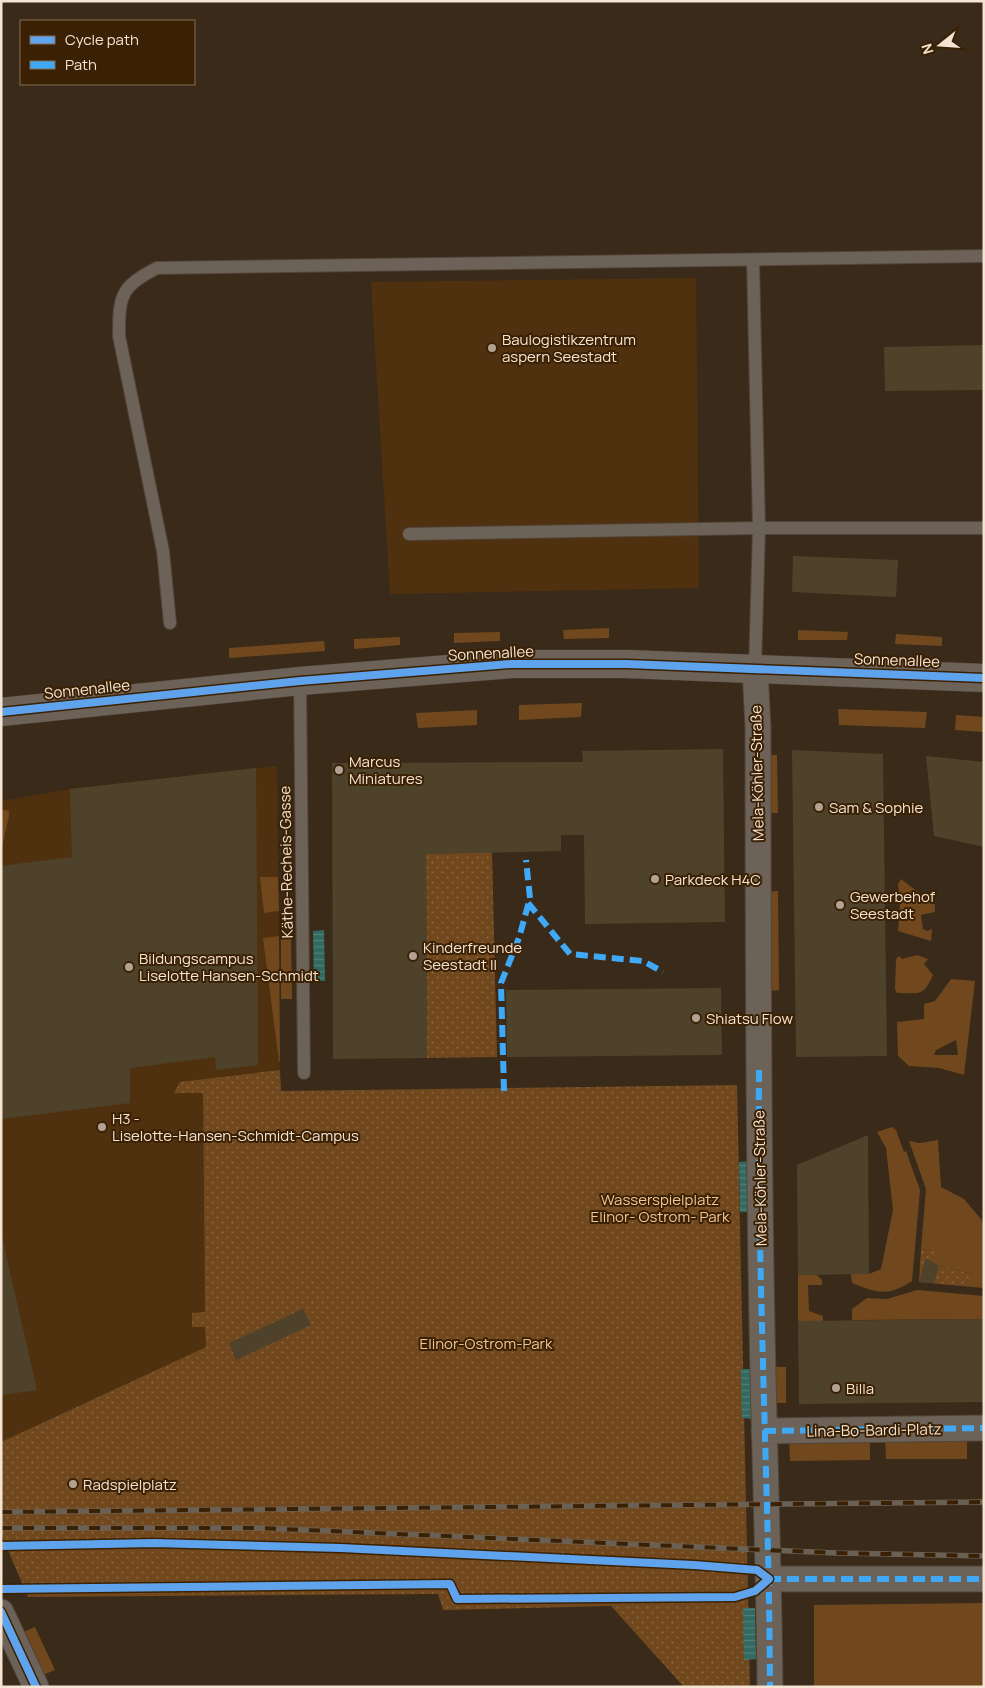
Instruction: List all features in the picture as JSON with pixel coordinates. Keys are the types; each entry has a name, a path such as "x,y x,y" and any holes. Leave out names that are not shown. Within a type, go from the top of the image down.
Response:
{"street":[{"name":"Sonnenallee","path":"1,712 300,681 520,664 627,664 908,673 984,678"},
{"name":"Mela-Köhler-Straße","path":"755,669 758,728 758,1096 764,1431 770,1579 770,1687"},
{"name":"Lina-Bo-Bardi-Platz","path":"764,1431 984,1428"},
{"path":"770,1579 984,1579"},
{"path":"1,1612 36,1687"}],"lane":[{"path":"170,623 163,551 119,336 119,309 125,289 138,278 157,268 984,256"},
{"path":"753,260 759,528 755,669"},
{"path":"409,534 759,528 984,528"},
{"name":"Käthe-Recheis-Gasse","path":"300,681 304,1073"}],"shaded area":[{"path":"696,278 699,588 390,594 371,282"},
{"name":"H3 - Liselotte-Hansen-Schmidt-Campus","path":"277,766 280,1091 203,1093 205,1313 192,1327 205,1327 206,1347 1,1442 1,801 70,789"}],"green space":[{"path":"609,628 609,638 564,639 563,630"},
{"path":"798,630 848,632 847,640 798,640"},
{"path":"500,632 500,641 454,643 454,633"},
{"path":"896,634 942,637 942,646 895,644"},
{"path":"400,637 400,645 354,649 354,639"},
{"path":"324,641 325,651 229,658 229,648"},
{"path":"582,703 581,717 519,720 519,705"},
{"path":"838,709 927,712 925,728 839,725"},
{"path":"477,710 477,725 418,728 416,713"},
{"path":"956,715 984,717 984,732 955,730"},
{"path":"769,755 777,755 778,813 769,813"},
{"path":"1,811 9,811 9,816 1,851"},
{"path":"492,852 497,1057 427,1058 426,854"},
{"path":"260,877 278,877 279,911 264,913"},
{"path":"901,879 935,905 935,912 921,915 923,929 927,931 932,929 931,941 898,931 900,906 898,884"},
{"path":"778,891 779,990 770,991 769,892"},
{"path":"291,935 292,999 281,999 281,936"},
{"path":"279,936 280,1062 263,938"},
{"path":"917,955 928,959 924,964 933,975 930,982 920,992 897,993 895,989 896,959 899,956 902,959"},
{"path":"951,979 975,981 964,1075 939,1068 909,1066 898,1056 897,1022 924,1019 924,1004 935,1001","holes":["956,1040 958,1055 934,1055 936,1050"]},
{"name":"Elinor-Ostrom-Park","path":"280,1070 281,1091 737,1085 750,1687 684,1687 611,1606 443,1610 438,1594 28,1597 1,1534 1,1442 206,1347 205,1327 192,1327 192,1313 205,1312 203,1093 174,1093 180,1082"},
{"path":"892,1127 896,1130 904,1152 906,1151 920,1190 912,1281 896,1289 882,1292 852,1283 851,1274 869,1274 881,1269 893,1210 886,1148 877,1132"},
{"path":"938,1140 941,1187 964,1199 981,1219 984,1227 984,1288 972,1287 972,1274 932,1264 933,1251 921,1249 926,1189 909,1141 920,1143"},
{"path":"921,1249 934,1251 932,1264 972,1274 972,1287 919,1282"},
{"path":"798,1275 817,1275 822,1280 822,1285 808,1285 809,1311 823,1316 823,1321 798,1321"},
{"path":"917,1290 984,1296 984,1319 852,1320 852,1309 867,1298 887,1299"},
{"path":"771,1367 786,1367 786,1403 772,1403"},
{"path":"885,1433 967,1433 967,1459 886,1459"},
{"path":"789,1434 870,1434 870,1460 790,1461"},
{"path":"984,1603 984,1687 814,1687 814,1605"},
{"path":"35,1627 55,1670 43,1675 23,1632"}],"water":[{"path":"324,930 325,981 314,981 313,931"},
{"path":"751,1161 750,1212 740,1212 739,1162"},
{"path":"741,1369 752,1369 753,1419 742,1418"},
{"path":"743,1608 755,1608 756,1659 744,1660"}],"building":[{"path":"984,345 984,390 885,391 884,347"},
{"path":"793,556 898,560 896,597 792,592"},
{"path":"723,749 725,922 585,924 584,835 561,835 561,851 426,854 427,1058 333,1059 332,763 583,762 582,751"},
{"name":"Gewerbehof Seestadt","path":"792,750 883,754 887,1056 796,1057"},
{"path":"926,756 984,762 984,847 934,836"},
{"name":"Bildungscampus Liselotte Hansen-Schmidt","path":"256,768 258,1065 216,1070 215,1057 130,1068 130,1103 1,1119 1,866 72,857 70,789"},
{"path":"721,988 722,1055 507,1057 506,990"},
{"path":"868,1135 869,1274 798,1275 797,1165"},
{"path":"1,1233 37,1390 1,1395"},
{"path":"926,1258 939,1266 934,1283 919,1282"},
{"path":"303,1309 311,1325 236,1360 229,1343"},
{"path":"984,1319 984,1402 799,1404 798,1321"}],"tram line":[{"path":"96,1512 121,1525"}],"railway":[{"path":"1,1512 984,1502"},
{"path":"1,1528 260,1528 836,1553 984,1556"}],"marked path":[{"path":"504,1091 501,983 519,938 530,898 526,860"},
{"path":"528,903 570,954 643,961 663,972"},
{"path":"759,1070 760,1224 770,1687"},
{"path":"764,1431 984,1428"},
{"path":"769,1579 984,1579"}],"cycle path":[{"path":"1,712 300,681 511,664 627,664 984,678"},
{"path":"1,1546 154,1543 341,1548 694,1565 757,1570 769,1579 755,1591 735,1597 457,1599 450,1584 1,1589"},
{"path":"1,1612 36,1687"}],"place":[{"name":"Baulogistikzentrum aspern Seestadt","path":"492,348"},
{"name":"Marcus Miniatures","path":"339,770"},
{"name":"Sam & Sophie","path":"819,807"},
{"name":"Parkdeck H4C","path":"655,879"},
{"name":"Gewerbehof Seestadt","path":"840,905"},
{"name":"Kinderfreunde Seestadt II","path":"413,956"},
{"name":"Bildungscampus Liselotte Hansen-Schmidt","path":"129,967"},
{"name":"Shiatsu Flow","path":"696,1018"},
{"name":"H3 - Liselotte-Hansen-Schmidt-Campus","path":"102,1127"},
{"name":"Billa","path":"836,1388"},
{"name":"Radspielplatz","path":"73,1484"}],"park label":[{"name":"Wasserspielplatz Elinor- Ostrom- Park","path":"660,1208"}]}
